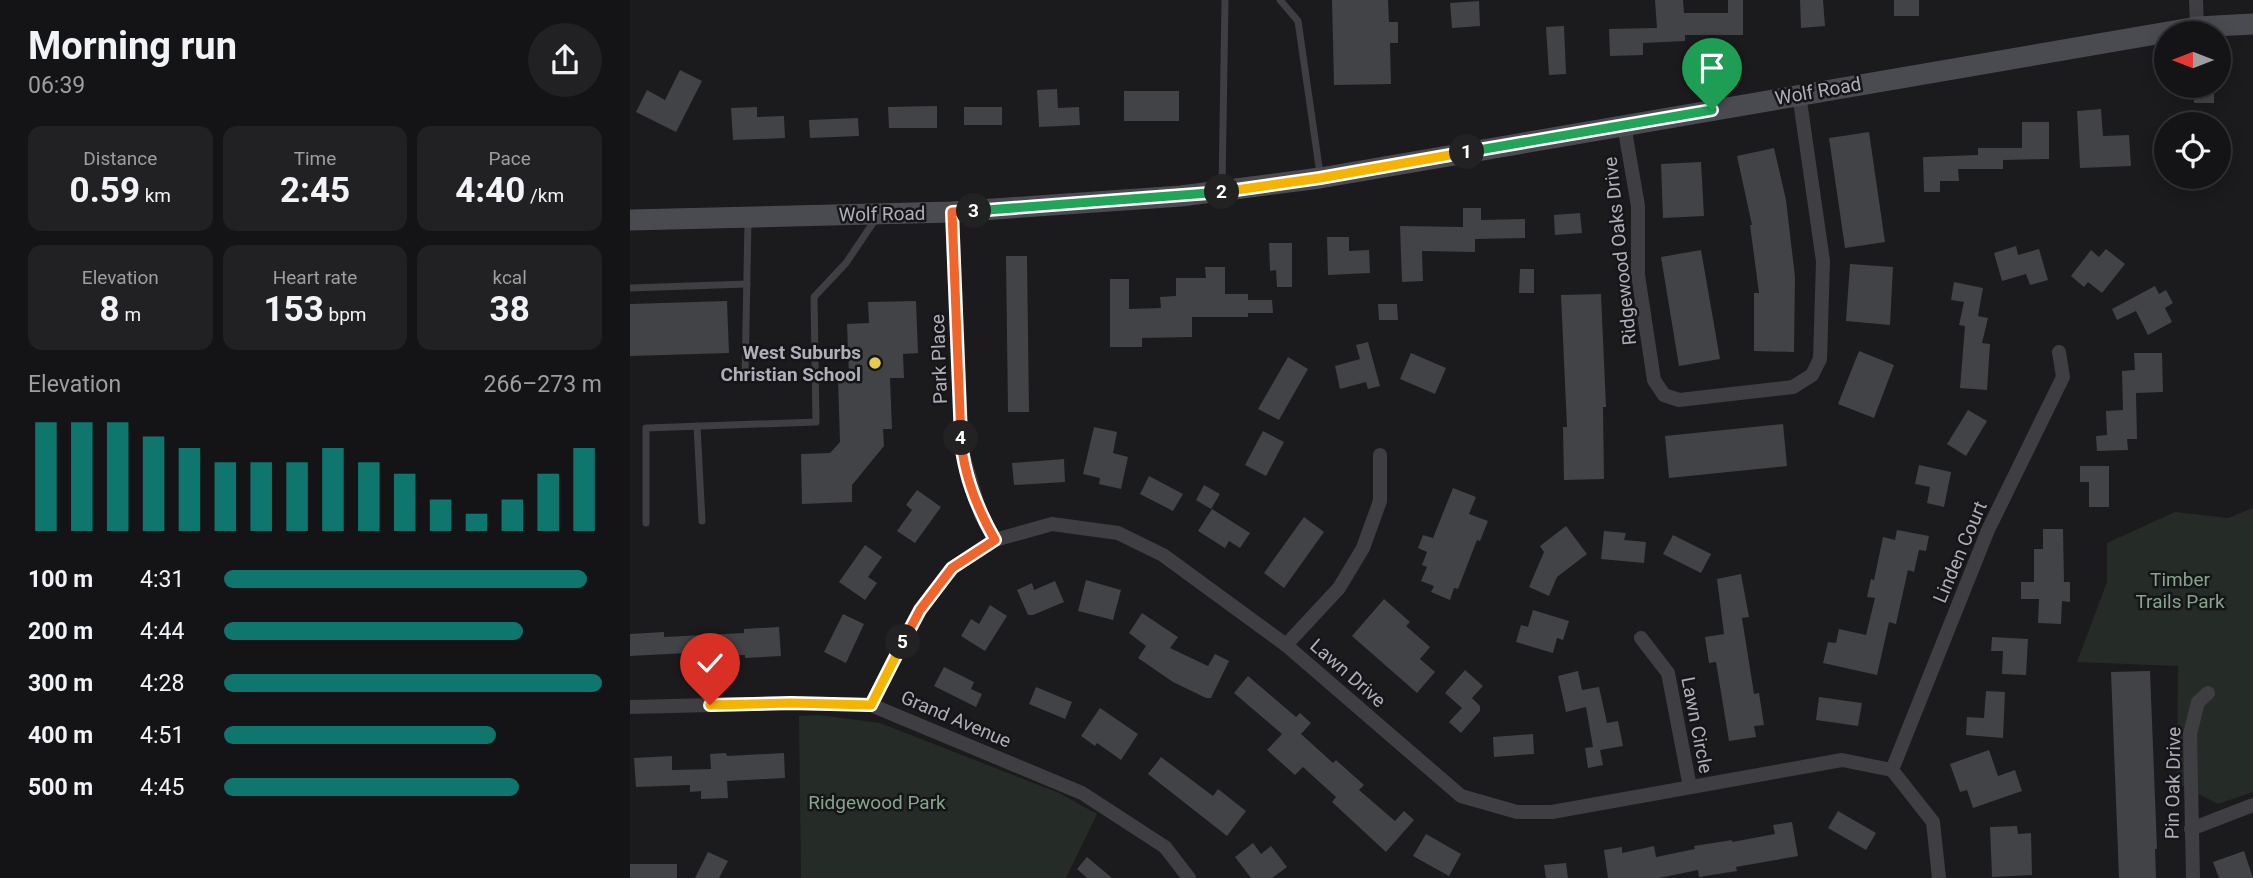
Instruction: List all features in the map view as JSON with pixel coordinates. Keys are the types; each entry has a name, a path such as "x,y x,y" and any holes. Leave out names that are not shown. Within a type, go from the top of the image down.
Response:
{"main road":[{"name":"Wolf Road","path":"2231,25 2253,24"},
{"name":"Wolf Road","path":"630,220 952,212 1222,192 1320,178 2154,34"}],"street":[{"path":"2196,0 2197,21"},
{"name":"Ridgewood Oaks Drive","path":"1624,125 1638,206 1638,275 1654,380 1664,395 1679,400 1793,387 1812,376 1820,359 1824,261 1799,94"},
{"name":"Park Place","path":"952,212 962,452 981,515 995,540"},
{"name":"Linden Court","path":"1892,770 1988,530 2063,377 2059,352"},
{"path":"1286,645 1339,588 1363,548 1380,501 1380,454"},
{"name":"Lawn Drive","path":"871,705 920,610 952,568 995,540 1052,524 1118,533 1163,555 1286,645 1461,796 1517,812 1552,812 1842,760 1892,770"},
{"name":"Lawn Circle","path":"1642,638 1668,673 1690,787"},
{"name":"Pin Oak Drive","path":"2193,878 2190,734 2199,702 2208,693"},
{"name":"Grand Avenue","path":"630,707 791,703 871,705 1083,793 1165,847 1189,878"},
{"path":"1892,770 1933,822 1939,878"},
{"path":"2191,828 2253,805"}],"lane":[{"path":"1222,192 1225,0"},
{"path":"1280,0 1298,21 1320,178"},
{"path":"646,523 646,428 816,422 814,298 846,263 879,214"},
{"path":"745,379 748,217"},
{"path":"630,288 747,284"},
{"path":"697,426 702,521"}],"green space":[{"name":"Timber Trails Park","path":"2253,508 2253,792 2218,804 2177,783 2178,666 2077,662 2107,582 2107,543 2175,512 2228,518"},
{"name":"Ridgewood Park","path":"819,715 880,723 1059,793 1097,814 1066,878 801,878 799,716"}],"building":[{"path":"1332,0 1388,0 1389,22 1398,22 1398,43 1390,43 1391,84 1334,85"},
{"path":"1655,0 1683,0 1684,13 1728,13 1728,0 1743,0 1743,35 1685,35 1685,41 1643,43 1643,55 1610,56 1609,29 1657,28"},
{"path":"1800,0 1823,0 1825,26 1801,28"},
{"path":"1894,0 1919,0 1919,16 1894,16"},
{"path":"1479,1 1480,26 1452,28 1450,3"},
{"path":"1564,26 1566,74 1549,75 1546,27"},
{"path":"680,70 702,81 676,132 636,112 647,90 665,100"},
{"path":"1057,89 1058,108 1079,107 1080,125 1039,127 1037,90"},
{"path":"1124,91 1179,91 1179,121 1124,121"},
{"path":"2194,98 2214,98 2214,103 2194,103"},
{"path":"937,106 937,128 889,128 888,107"},
{"path":"757,107 757,117 784,116 785,138 733,140 731,108"},
{"path":"964,107 1002,107 1002,125 964,125"},
{"path":"2101,109 2103,136 2129,135 2131,166 2080,168 2077,111"},
{"path":"858,118 859,136 810,138 809,120"},
{"path":"2022,122 2049,122 2049,159 2003,160 2003,169 1958,169 1959,181 1940,181 1940,192 1924,192 1923,157 1978,155 1978,148 2022,148"},
{"path":"1869,132 1885,242 1845,248 1829,138"},
{"path":"1774,148 1786,200 1795,277 1794,352 1754,351 1754,293 1759,293 1752,225 1737,156"},
{"path":"1701,162 1704,216 1663,218 1661,164"},
{"path":"1463,208 1481,208 1481,220 1525,219 1525,238 1475,239 1475,252 1422,251 1423,281 1402,282 1400,226 1463,227"},
{"path":"1580,213 1582,233 1555,235 1554,215"},
{"path":"1327,237 1349,237 1349,251 1369,250 1370,273 1328,275"},
{"path":"1269,243 1292,243 1292,287 1277,287 1276,270 1270,271"},
{"path":"2016,246 2018,255 2039,249 2048,280 2030,285 2026,274 2002,281 1994,253"},
{"path":"2106,249 2125,264 2102,293 2088,282 2084,287 2071,276 2091,250 2099,257"},
{"path":"1701,250 1720,359 1679,366 1661,257"},
{"path":"1006,256 1027,256 1029,412 1008,412"},
{"path":"1850,264 1893,267 1890,325 1846,321"},
{"path":"1205,267 1225,267 1225,294 1248,294 1248,300 1272,300 1273,313 1248,313 1248,317 1192,317 1192,337 1142,338 1142,347 1110,347 1110,279 1129,279 1129,309 1161,308 1160,297 1176,296 1176,278 1206,278"},
{"path":"1520,269 1534,269 1534,293 1519,293"},
{"path":"1954,282 1983,288 1978,316 1988,318 1982,343 1990,344 1987,390 1960,388 1965,326 1959,325 1964,302 1951,300"},
{"path":"2155,286 2159,294 2166,290 2173,303 2165,308 2172,322 2148,335 2136,311 2117,320 2112,309"},
{"path":"1601,294 1606,407 1603,407 1604,479 1564,480 1563,427 1567,427 1561,295"},
{"path":"727,301 729,353 630,356 630,304"},
{"path":"916,301 918,353 903,354 904,378 890,378 892,429 883,429 884,446 852,485 852,502 802,504 801,454 830,453 840,442 838,377 849,376 847,324 869,323 868,302"},
{"path":"1378,304 1397,304 1398,320 1379,320"},
{"path":"1368,342 1380,386 1368,389 1366,382 1340,389 1335,366 1360,359 1356,345"},
{"path":"1859,351 1894,365 1874,418 1838,404"},
{"path":"1411,353 1446,368 1435,394 1400,379"},
{"path":"2134,353 2162,353 2163,392 2136,393 2137,439 2127,439 2128,450 2097,451 2096,436 2107,435 2106,411 2123,410 2122,371 2135,370"},
{"path":"1288,357 1308,369 1279,420 1258,409"},
{"path":"1968,410 1987,421 1966,456 1947,444"},
{"path":"1783,424 1787,466 1669,478 1665,436"},
{"path":"1094,427 1117,432 1113,453 1128,457 1121,489 1099,484 1100,478 1083,474"},
{"path":"1263,431 1284,442 1266,476 1245,465"},
{"path":"1064,459 1065,482 1014,485 1012,463"},
{"path":"1919,465 1951,472 1944,507 1927,503 1930,487 1915,484"},
{"path":"2080,466 2109,466 2109,507 2089,507 2089,482 2080,482"},
{"path":"1149,476 1183,494 1173,511 1140,494"},
{"path":"1204,485 1220,494 1211,509 1196,500"},
{"path":"1453,488 1476,497 1469,514 1488,521 1480,541 1477,540 1458,589 1454,588 1450,600 1431,592 1434,586 1421,581 1427,567 1422,565 1427,552 1418,548 1423,535 1433,538"},
{"path":"917,490 941,507 915,543 897,531 912,510 906,505"},
{"path":"1212,509 1250,533 1240,548 1229,541 1225,548 1198,531"},
{"path":"1304,517 1324,532 1284,588 1264,573"},
{"path":"1566,526 1587,554 1557,577 1549,596 1529,587 1544,552 1540,546"},
{"path":"2043,529 2063,529 2064,582 2070,582 2070,602 2062,601 2061,624 2038,623 2039,599 2021,599 2021,582 2034,582 2034,549 2043,549"},
{"path":"1897,530 1929,536 1926,551 1919,550 1914,572 1908,570 1896,624 1889,622 1877,675 1823,663 1828,642 1836,643 1839,629 1866,635 1875,598 1867,597 1871,579 1874,580 1883,537 1895,540"},
{"path":"1604,531 1626,533 1624,540 1646,542 1644,563 1601,559"},
{"path":"1673,535 1711,554 1701,573 1663,554"},
{"path":"865,545 882,557 868,577 877,583 865,600 839,582"},
{"path":"1741,574 1749,617 1742,618 1754,694 1759,693 1764,725 1754,726 1756,737 1729,741 1716,662 1709,663 1705,637 1724,634 1717,579"},
{"path":"1086,580 1121,590 1113,620 1078,611"},
{"path":"1055,581 1064,602 1028,615 1017,590 1032,583 1034,590"},
{"path":"1384,599 1410,622 1406,626 1430,647 1420,659 1435,672 1417,693 1352,636"},
{"path":"990,605 1007,616 985,651 961,636 971,619 979,624"},
{"path":"1533,610 1569,621 1563,640 1557,638 1553,653 1516,642 1521,625 1528,627"},
{"path":"1142,613 1178,637 1170,648 1208,666 1215,654 1229,661 1211,698 1173,682 1138,658 1146,646 1129,633"},
{"path":"843,614 864,624 846,663 824,652"},
{"path":"779,627 781,656 686,657 686,653 630,656 630,634 664,632 664,637 744,633 744,629"},
{"path":"1992,637 2028,639 2026,675 2002,674 2003,651 1991,651"},
{"path":"944,667 974,682 971,689 982,694 976,707 934,686"},
{"path":"1465,670 1483,686 1472,698 1480,706 1480,711 1461,733 1449,722 1462,708 1445,693"},
{"path":"1578,671 1582,690 1599,687 1607,723 1618,721 1623,746 1600,750 1603,765 1588,768 1585,748 1593,747 1586,707 1566,712 1558,676"},
{"path":"2150,671 2156,878 2119,878 2111,672"},
{"path":"1248,676 1296,717 1300,713 1311,723 1301,734 1333,763 1336,760 1364,785 1359,790 1395,821 1404,811 1414,820 1386,852 1332,802 1336,797 1303,767 1295,775 1267,750 1282,734 1234,693"},
{"path":"1036,687 1072,702 1065,719 1029,704"},
{"path":"1986,691 2005,692 2003,738 1966,735 1967,717 1984,718"},
{"path":"1819,697 1862,703 1858,726 1816,720"},
{"path":"1100,708 1138,734 1121,760 1097,743 1095,746 1081,736"},
{"path":"1533,734 1534,754 1494,757 1493,737"},
{"path":"1989,750 1998,776 2015,770 2022,791 1973,808 1967,790 1960,792 1950,764"},
{"path":"726,753 727,756 784,753 785,778 727,781 728,798 701,799 701,791 690,792 690,785 636,787 634,758 672,756 672,770 711,769 710,754"},
{"path":"1161,757 1213,796 1218,789 1246,811 1227,836 1148,774"},
{"path":"1838,811 1876,833 1866,850 1828,828"},
{"path":"1792,822 1798,856 1736,867 1737,871 1699,877 1698,870 1659,878 1608,878 1604,850 1622,847 1622,853 1654,846 1656,857 1695,849 1694,846 1775,834 1773,825"},
{"path":"2017,826 2018,834 2031,833 2032,875 1992,877 1990,827"},
{"path":"1426,834 1461,854 1449,876 1413,856"},
{"path":"1253,843 1261,854 1271,846 1287,867 1272,878 1251,878 1235,857"},
{"path":"2244,851 2253,878 2219,878 2213,862"},
{"path":"708,852 728,861 719,878 695,878"},
{"path":"1087,857 1112,878 1087,878 1077,869"},
{"path":"1566,863 1568,878 1546,878 1544,865"},
{"path":"630,864 677,864 677,878 630,878"}],"place":[{"name":"West Suburbs Christian School","path":"875,363"}],"route":[{"path":"710,705 871,705 920,610 952,568 995,540 981,515 962,452 952,212 1222,192 1320,178 1712,110"}]}
